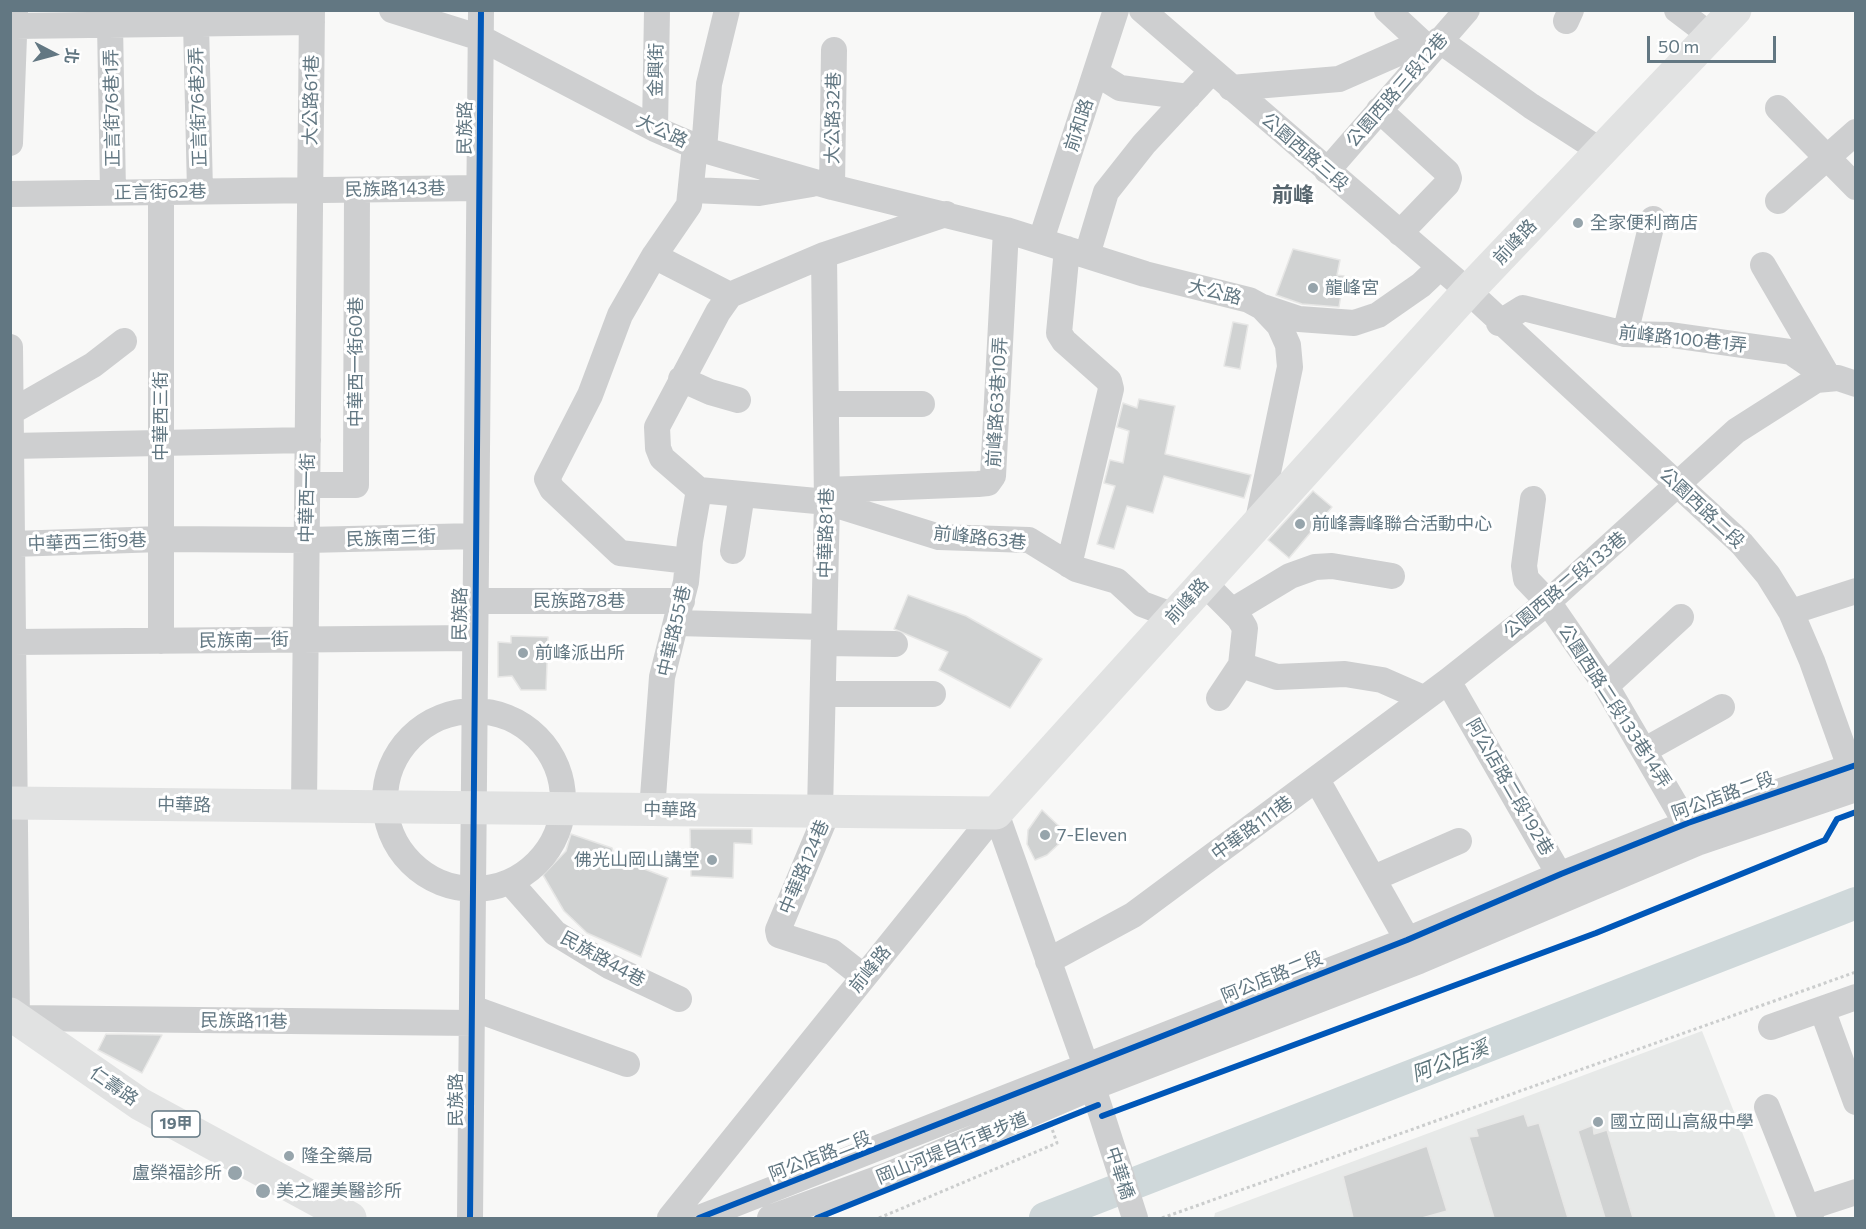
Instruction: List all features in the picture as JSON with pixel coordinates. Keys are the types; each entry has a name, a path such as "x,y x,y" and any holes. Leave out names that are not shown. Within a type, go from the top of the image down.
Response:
{"main road":[{"name":"前峰路","path":"996,813 1468,291 1736,10"},
{"name":"中華路","path":"13,803 996,813"},
{"name":"仁壽路","path":"14,1016 140,1104 350,1218"}],"street":[{"name":"大公路","path":"392,10 481,38 655,129 699,148 825,185 1006,230 1144,274 1249,300 1263,307 1279,325 1288,345 1290,367 1257,525"},
{"name":"民族路","path":"470,1218 481,10"},
{"name":"金興街","path":"655,129 657,10"},
{"path":"688,561 620,554 552,489 547,479 590,395 620,315 654,256 689,205 709,84 727,10"},
{"name":"前和路","path":"1041,240 1116,10"},
{"name":"公園西路三段","path":"1142,10 1211,72 1468,291"},
{"path":"1387,10 1430,44 1600,151"},
{"name":"公園西路三段12巷","path":"1327,171 1379,110 1430,44 1467,10"},
{"path":"1677,10 1710,35"},
{"path":"10,143 15,18 110,24 196,24 312,16"},
{"name":"大公路61巷","path":"310,190 312,16"},
{"name":"正言街76巷1弄","path":"110,24 113,192"},
{"name":"正言街76巷2弄","path":"196,24 201,191"},
{"name":"公園西路三段12巷","path":"1231,88 1339,79 1430,44"},
{"name":"大公路32巷","path":"825,185 834,50"},
{"path":"1069,565 1111,389 1109,381 1064,341 1059,333 1077,252 1106,192 1144,144 1211,72"},
{"path":"1096,73 1120,88 1188,97"},
{"path":"1778,108 1856,188"},
{"path":"1379,110 1447,172 1449,178 1447,184 1400,233"},
{"path":"1779,201 1856,132"},
{"path":"693,190 759,193 825,185"},
{"name":"民族路143巷","path":"310,190 479,188"},
{"name":"正言街62巷","path":"10,194 310,190"},
{"name":"中華西一街","path":"304,806 310,190"},
{"name":"中華西一街60巷","path":"308,485 356,485 357,190"},
{"name":"中華西三街","path":"161,192 161,641"},
{"path":"699,490 662,458 658,448 657,427 718,312 730,296 824,255 946,214"},
{"path":"1624,334 1653,219"},
{"name":"前峰路63巷10弄","path":"827,496 988,483 993,476 1006,230"},
{"name":"中華路81巷","path":"824,255 827,496 823,694 824,811"},
{"path":"654,256 730,296"},
{"path":"1763,265 1829,378 1856,384"},
{"path":"1263,307 1299,319 1354,323 1378,315 1421,285 1440,267"},
{"name":"公園西路二段","path":"1468,291 1742,544 1768,575 1791,612 1854,775"},
{"name":"前峰路100巷1弄","path":"1499,322 1523,308 1624,334 1671,335 1791,352 1829,378"},
{"path":"11,412 93,365 124,341"},
{"path":"10,347 14,1016"},
{"name":"公園西路二段133巷","path":"1448,681 1548,602 1736,431 1803,387 1829,378"},
{"path":"681,379 710,392 738,400"},
{"path":"826,405 922,404"},
{"path":"11,446 308,440"},
{"name":"前峰路63巷","path":"699,490 742,494 827,496 939,537 1029,540 1069,565 1118,581 1142,604 1174,616"},
{"name":"中華路55巷","path":"652,810 662,677 666,654 680,612 699,490"},
{"path":"733,551 742,494"},
{"name":"公園西路二段133巷14弄","path":"1533,499 1523,572 1548,602 1606,686 1646,750 1693,833"},
{"name":"民族南三街","path":"161,539 307,540 476,536"},
{"name":"中華西三街9巷","path":"12,544 161,539"},
{"path":"1232,611 1290,576 1315,567 1332,566 1392,576"},
{"path":"1204,583 1232,611 1245,628 1241,665 1218,698"},
{"path":"1791,612 1856,591"},
{"name":"民族路78巷","path":"476,601 680,612 895,644"},
{"path":"1606,686 1681,617"},
{"name":"民族南一街","path":"13,642 475,638"},
{"path":"1241,665 1277,676 1345,674 1382,680 1423,698"},
{"name":"中華路111巷","path":"1048,961 1133,915 1448,681"},
{"name":"阿公店路二段192巷","path":"1448,681 1566,885"},
{"path":"823,694 933,694"},
{"path":"1646,750 1722,707"},
{"path":"474,710 503,715 528,728 548,749 560,774 564,809 559,830 546,855 526,874 501,886 473,891 445,886 420,873 401,853 388,827 384,807 389,772 402,747 422,727 447,714 474,710"},
{"name":"阿公店路二段","path":"699,1218 877,1149 1089,1076 1413,950 1693,833 1854,775"},
{"path":"1317,780 1413,950"},
{"name":"中華路124巷","path":"824,811 778,930 779,935 832,952 864,977"},
{"path":"996,813 1089,1076"},
{"name":"前峰路","path":"670,1218 996,813"},
{"path":"1374,878 1459,841"},
{"name":"民族路44巷","path":"510,882 555,933 609,966 679,999"},
{"path":"1771,1028 1856,997"},
{"path":"1822,1009 1856,1102"},
{"name":"民族路11巷","path":"14,1016 472,1015 627,1064"},
{"name":"阿公店路二段","path":"770,1218 888,1175 1089,1076"},
{"name":"中華橋","path":"1089,1076 1135,1218"},
{"path":"1767,1107 1809,1213 1856,1192"},
{"path":"877,1149 888,1175"}],"path":[{"path":"1162,1218 1856,972"},
{"path":"879,1218 1057,1143 1050,1125"}],"shaded area":[{"name":"國立岡山高級中學","path":"1702,1031 1776,1218 1214,1218 1215,1213"}],"building":[{"path":"1293,249 1340,260 1337,275 1344,276 1339,307 1302,304 1276,295"},
{"path":"1233,322 1248,325 1240,369 1224,366"},
{"path":"1139,399 1175,406 1165,454 1251,475 1244,498 1164,476 1153,513 1127,506 1114,549 1097,544 1115,486 1104,483 1110,460 1123,463 1129,431 1117,427 1123,403 1137,408"},
{"name":"前峰壽峰聯合活動中心","path":"1313,491 1332,507 1289,558 1268,540"},
{"path":"908,595 966,616 1042,659 1010,708 939,670 948,652 894,629"},
{"name":"前峰派出所","path":"511,636 548,637 546,690 521,690 512,676 498,677 498,642 511,643"},
{"name":"7-Eleven","path":"1042,810 1063,830 1063,840 1047,855 1035,860 1027,844 1028,830"},
{"name":"佛光山岡山講堂","path":"690,829 752,829 752,844 734,843 733,878 691,876"},
{"path":"571,834 612,848 615,858 668,878 641,957 587,933 564,911 543,875 566,851"},
{"path":"106,1034 162,1035 142,1073 98,1050"},
{"path":"1524,1114 1528,1126 1539,1123 1568,1218 1494,1218 1469,1137 1478,1136 1476,1129"},
{"path":"1593,1125 1594,1134 1607,1130 1633,1218 1605,1218 1578,1131"},
{"path":"1427,1146 1447,1211 1422,1218 1353,1218 1343,1176"}],"waterway":[{"name":"阿公店溪","path":"1045,1218 1856,903"}],"cycle path":[{"path":"470,1218 481,10"},
{"path":"699,1218 1407,940 1688,823 1856,765"},
{"path":"1102,1116 1596,933 1825,840 1837,819 1856,812"},
{"name":"岡山河堤自行車步道","path":"817,1218 1098,1105"}],"place":[{"name":"全家便利商店","path":"1578,223"},
{"name":"龍峰宮","path":"1313,288"},
{"name":"前峰壽峰聯合活動中心","path":"1300,524"},
{"name":"前峰派出所","path":"523,653"},
{"name":"7-Eleven","path":"1045,835"},
{"name":"佛光山岡山講堂","path":"712,860"},
{"name":"國立岡山高級中學","path":"1598,1122"},
{"name":"隆全藥局","path":"289,1156"},
{"name":"盧榮福診所","path":"235,1173"},
{"name":"美之耀美醫診所","path":"263,1191"}],"district":[{"name":"前峰","path":"1293,195"}]}
